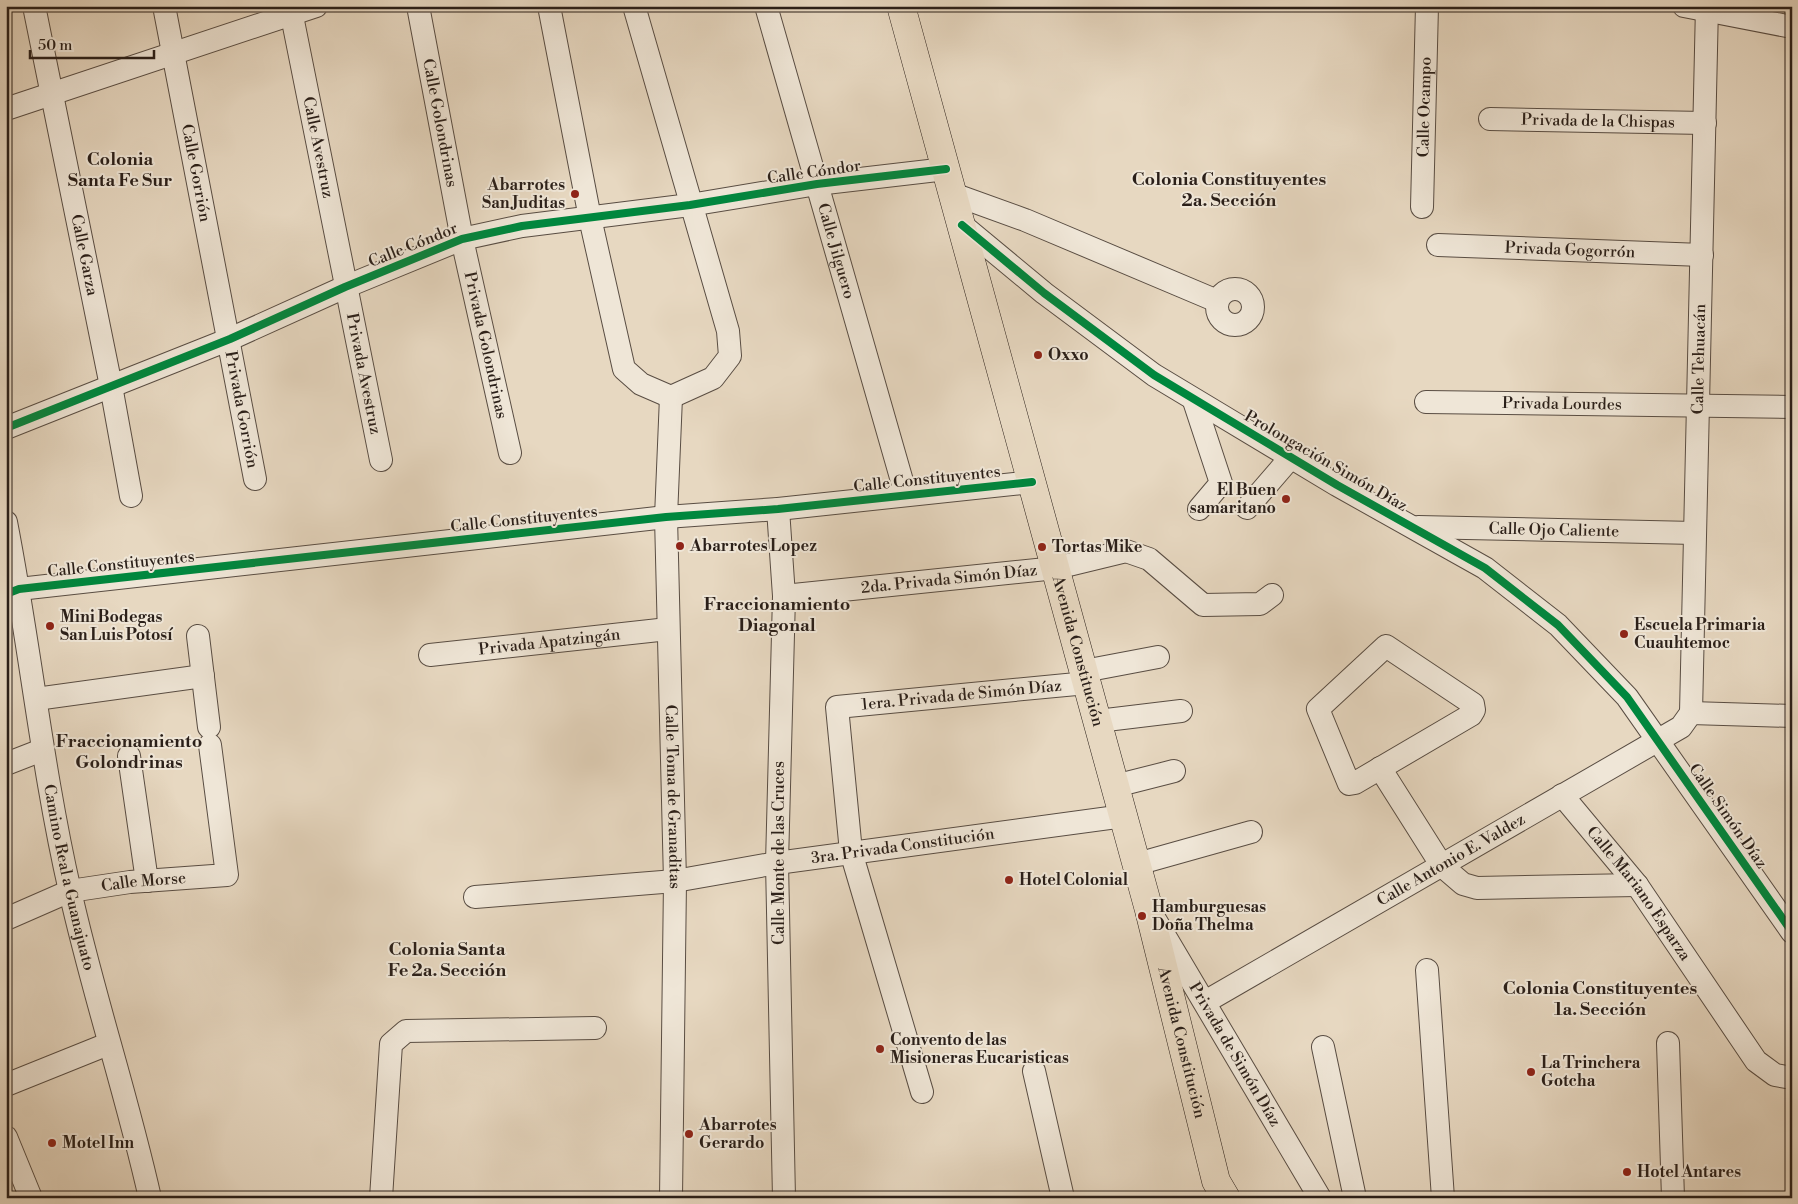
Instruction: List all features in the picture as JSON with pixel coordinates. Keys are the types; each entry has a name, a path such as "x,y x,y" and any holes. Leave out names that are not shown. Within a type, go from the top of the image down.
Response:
{"main road":[{"name":"Avenida Constitución","path":"901,6 1137,864 1219,1192"}],"street":[{"name":"Calle Garza","path":"34,6 111,386 131,496"},
{"name":"Calle Gorrión","path":"164,6 230,339"},
{"path":"6,109 175,55 290,10 316,6"},
{"name":"Calle Golondrinas","path":"418,6 462,239"},
{"path":"549,6 590,218 624,369 640,384 671,397 713,378 730,356 728,332 634,6"},
{"name":"Calle Jilguero","path":"766,6 906,495"},
{"name":"Calle Ocampo","path":"1422,208 1427,6"},
{"path":"1684,6 1707,8 1792,27"},
{"name":"Calle Tehuacán","path":"1691,714 1707,8"},
{"name":"Calle Avestruz","path":"290,10 345,287"},
{"name":"Privada de la Chispas","path":"1490,119 1705,123"},
{"path":"949,182 1025,220 1218,301"},
{"name":"Calle Cóndor","path":"6,428 230,339 345,287 462,239 522,226 690,205 817,184 949,182"},
{"name":"Prolongación Simón Díaz","path":"962,225 1044,293 1154,375 1337,486 1485,568 1558,625 1628,697 1658,739"},
{"name":"Privada Golondrinas","path":"462,239 510,453"},
{"name":"Privada Gogorrón","path":"1438,245 1702,255"},
{"name":"Privada Avestruz","path":"345,287 381,460"},
{"name":"Privada Gorrión","path":"230,339 255,480"},
{"name":"Calle Toma de Granaditas","path":"671,397 666,517 675,881 671,1198"},
{"path":"1194,401 1221,483 1199,509"},
{"name":"Privada Lourdes","path":"1426,402 1792,407"},
{"path":"1247,508 1291,457"},
{"name":"Calle Constituyentes","path":"13,591 666,517 778,509 1032,482"},
{"name":"Calle Monte de las Cruces","path":"778,509 784,596 776,863 784,1198"},
{"name":"Camino Real a Guanajuato","path":"6,522 13,591 36,699 42,750 70,891 108,1044 150,1198"},
{"name":"Calle Ojo Caliente","path":"1414,527 1695,533"},
{"name":"2da. Privada Simón Díaz","path":"784,596 1056,568 1082,559 1126,551 1149,559 1203,605 1260,604 1272,595"},
{"name":"Privada Apatzingán","path":"430,655 668,629"},
{"path":"36,699 203,676 198,636"},
{"path":"1386,646 1474,704 1474,710 1471,715 1380,768 1355,783 1349,784 1318,709 1386,646"},
{"name":"1era. Privada de Simón Díaz","path":"851,852 837,707 1085,677 1158,657"},
{"name":"Calle Morse","path":"6,919 70,891 147,881 227,875 203,676"},
{"path":"1098,721 1181,711"},
{"path":"1691,714 1792,716"},
{"name":"Calle Antonio E. Valdez","path":"1206,1002 1658,739 1681,728 1691,714"},
{"name":"Calle Simón Díaz","path":"1658,739 1792,932"},
{"path":"6,764 42,750"},
{"path":"128,756 147,881"},
{"path":"1380,768 1442,866 1462,884 1477,888 1637,885"},
{"path":"1116,786 1174,771"},
{"name":"Calle Mariano Esparza","path":"1562,795 1637,885 1756,1061 1775,1075 1792,1078"},
{"name":"3ra. Privada Constitución","path":"475,897 675,881 851,852 1124,816"},
{"path":"1137,864 1251,832"},
{"path":"851,852 922,1092"},
{"name":"Privada de Simón Díaz","path":"1149,910 1206,1002 1320,1198"},
{"path":"1426,970 1443,1198"},
{"path":"381,1198 391,1044 406,1031 595,1028"},
{"path":"1668,1043 1673,1198"},
{"path":"6,1085 108,1044"},
{"path":"1323,1047 1355,1198"},
{"path":"1034,1071 1063,1198"},
{"path":"6,1137 31,1198"}],"cycle path":[{"path":"6,428 230,339 345,287 462,239 522,226 690,205 817,184 946,169"},
{"path":"962,225 1044,293 1154,375 1337,485 1485,568 1558,625 1627,697 1792,932"},
{"path":"6,594 19,589 666,517 778,509 1032,482"}],"place":[{"name":"Abarrotes San Juditas","path":"575,194"},
{"name":"Oxxo","path":"1038,355"},
{"name":"El Buen samaritano","path":"1286,499"},
{"name":"Abarrotes Lopez","path":"680,546"},
{"name":"Tortas Mike","path":"1042,547"},
{"name":"Mini Bodegas San Luis Potosí","path":"50,626"},
{"name":"Escuela Primaria Cuauhtemoc","path":"1624,634"},
{"name":"Hotel Colonial","path":"1009,880"},
{"name":"Hamburguesas Doña Thelma","path":"1142,916"},
{"name":"Convento de las Misioneras Eucaristicas","path":"880,1049"},
{"name":"La Trinchera Gotcha","path":"1531,1072"},
{"name":"Abarrotes Gerardo","path":"689,1134"},
{"name":"Motel Inn","path":"52,1143"},
{"name":"Hotel Antares","path":"1627,1172"}],"district":[{"name":"Colonia Santa Fe Sur","path":"120,169"},
{"name":"Colonia Constituyentes 2a. Sección","path":"1229,189"},
{"name":"Fraccionamiento Diagonal","path":"777,614"},
{"name":"Fraccionamiento Golondrinas","path":"129,751"},
{"name":"Colonia Santa Fe 2a. Sección","path":"447,960"},
{"name":"Colonia Constituyentes 1a. Sección","path":"1600,998"}]}
